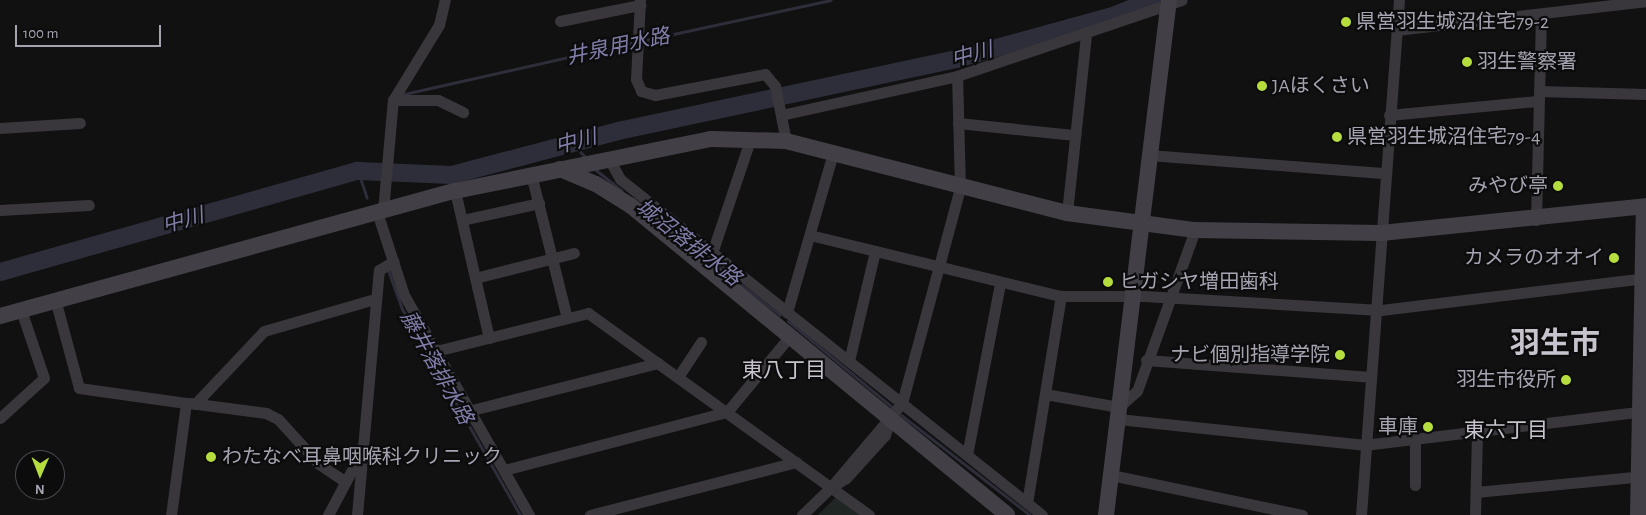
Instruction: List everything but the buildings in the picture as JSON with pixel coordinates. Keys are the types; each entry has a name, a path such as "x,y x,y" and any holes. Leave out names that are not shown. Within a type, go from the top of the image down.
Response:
{"street":[{"path":"445,0 439,25 392,100 380,212 404,295 472,410 529,515"},
{"path":"1361,515 1364,445 1399,0"},
{"path":"1396,30 1541,14 1623,2 1646,1"},
{"path":"560,20 640,2 636,79 642,91 655,95 760,73 771,78 775,86 786,141"},
{"path":"780,111 957,76 1086,36 1173,2"},
{"path":"1106,515 1148,155 1173,2"},
{"path":"1536,220 1541,14"},
{"path":"1067,213 1086,36"},
{"path":"802,515 831,487 846,478 885,435 889,422 902,403 960,188 957,76"},
{"path":"1389,115 1539,96 1646,94"},
{"path":"392,100 438,100 463,112"},
{"path":"0,128 80,123"},
{"path":"958,123 1075,135"},
{"path":"0,316 55,299 455,191 560,168 711,140 786,141 960,188 1067,213 1196,230 1381,234 1536,220 1645,206 1642,477 1638,515"},
{"path":"712,253 750,140"},
{"path":"504,470 727,412 784,332 833,153"},
{"path":"1148,155 1385,173"},
{"path":"609,159 620,179 1042,515"},
{"path":"560,168 596,184 630,206 784,332 889,422 1007,515"},
{"path":"532,174 567,318"},
{"path":"455,191 489,338"},
{"path":"462,220 538,203"},
{"path":"0,210 89,205"},
{"path":"1119,413 1137,391 1146,360 1196,230"},
{"path":"810,235 939,266 1000,284 1061,296 1170,297 1376,310 1644,278"},
{"path":"849,361 875,250"},
{"path":"475,278 574,253"},
{"path":"358,515 378,270 394,261"},
{"path":"967,455 1000,284"},
{"path":"1028,503 1061,296"},
{"path":"55,299 79,388 266,413 278,419 319,464 346,482"},
{"path":"171,515 191,403 264,331 375,299"},
{"path":"0,418 44,378 21,310"},
{"path":"436,351 588,313 869,515"},
{"path":"678,377 701,342"},
{"path":"1146,360 1370,377"},
{"path":"472,410 658,363"},
{"path":"1045,394 1119,413 1364,445 1643,412"},
{"path":"1475,515 1477,433"},
{"path":"1414,485 1415,440"},
{"path":"328,515 364,448"},
{"path":"590,515 796,462"},
{"path":"1111,475 1302,515"},
{"path":"1476,492 1642,477"}],"shaded area":[{"path":"836,497 860,515 818,515"}],"waterway":[{"name":"井泉用水路","path":"641,41 831,0"},
{"name":"城沼落排水路","path":"0,272 358,171 452,175 618,131 956,59 1110,17 1153,0"},
{"name":"井泉用水路","path":"404,94 635,42"},
{"name":"城沼落排水路","path":"572,143 585,157"},
{"name":"城沼落排水路","path":"596,170 622,191"},
{"name":"藤井落排水路","path":"358,171 367,198"},
{"name":"城沼落排水路","path":"708,259 780,315"},
{"name":"藤井落排水路","path":"388,270 402,309 520,515"},
{"name":"城沼落排水路","path":"788,321 893,408"},
{"name":"城沼落排水路","path":"901,415 1030,515"}],"place":[{"name":"県営羽生城沼住宅79-2","path":"1346,22"},
{"name":"羽生警察署","path":"1467,62"},
{"name":"JAほくさい","path":"1262,86"},
{"name":"県営羽生城沼住宅79-4","path":"1337,137"},
{"name":"みやび亭","path":"1558,186"},
{"name":"カメラのオオイ","path":"1614,258"},
{"name":"ヒガシヤ増田歯科","path":"1108,282"},
{"name":"ナビ個別指導学院","path":"1340,355"},
{"name":"羽生市役所","path":"1566,380"},
{"name":"車庫","path":"1428,427"},
{"name":"わたなべ耳鼻咽喉科クリニック","path":"211,457"}],"district":[{"name":"羽生市","path":"1555,344"},
{"name":"東八丁目","path":"784,371"},
{"name":"東六丁目","path":"1506,431"}],"water label":[{"name":"中川","path":"972,55"},
{"name":"中川","path":"576,142"},
{"name":"中川","path":"183,221"}]}
